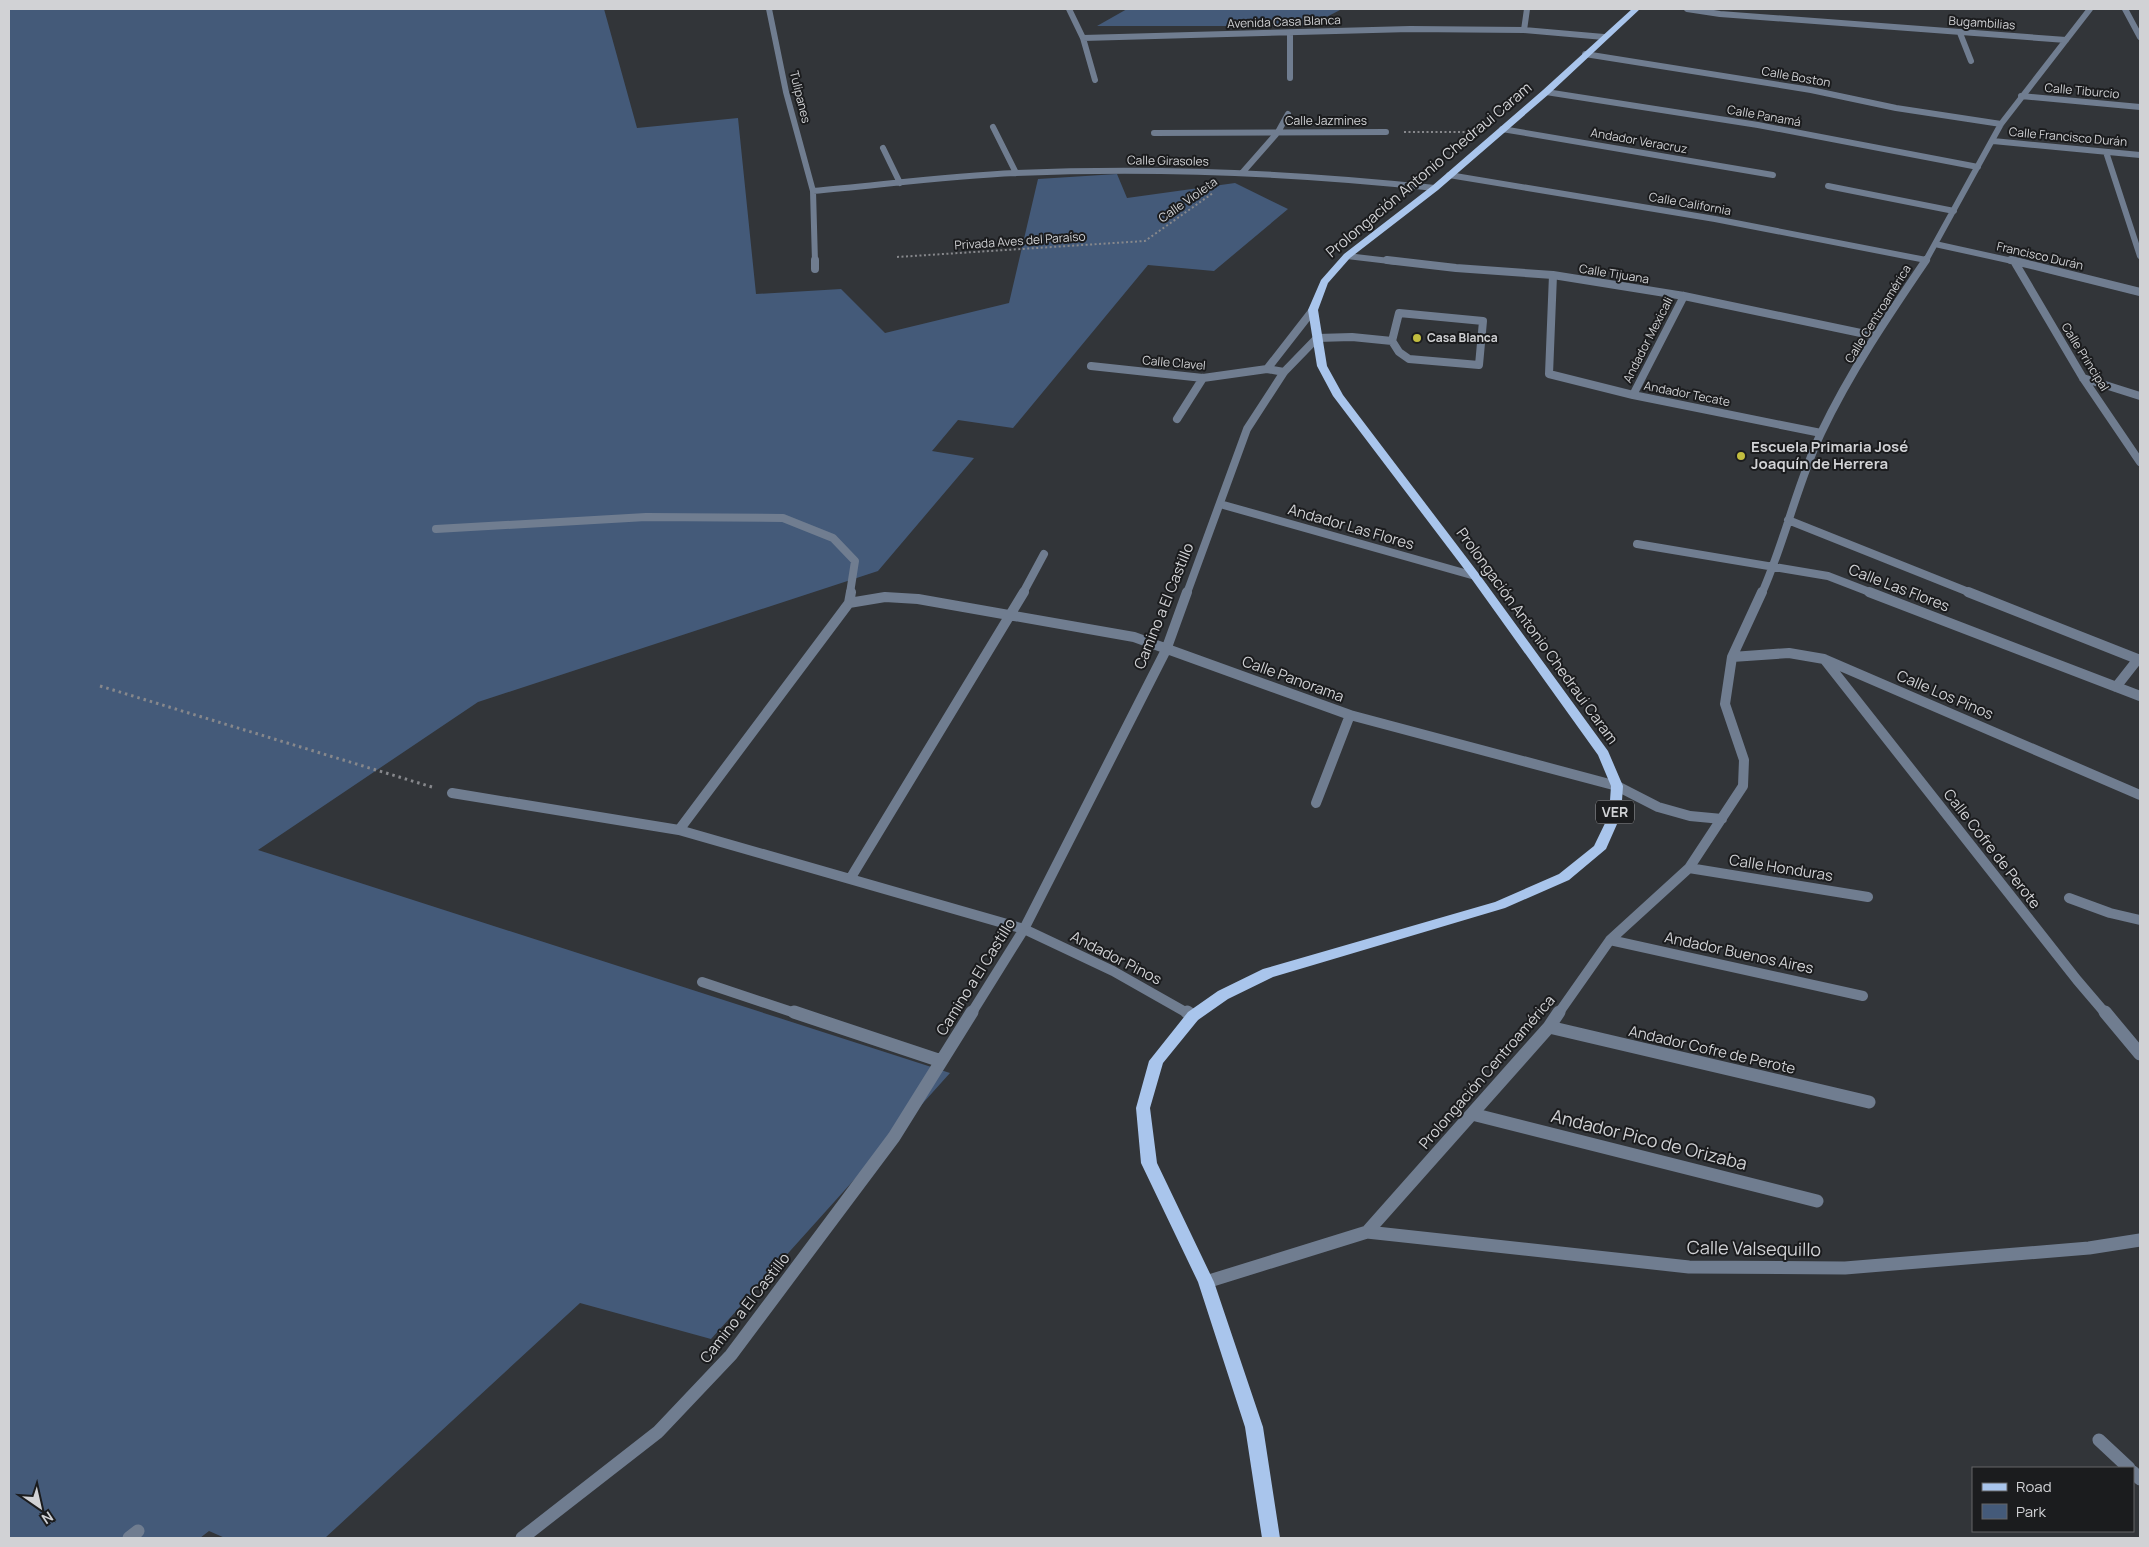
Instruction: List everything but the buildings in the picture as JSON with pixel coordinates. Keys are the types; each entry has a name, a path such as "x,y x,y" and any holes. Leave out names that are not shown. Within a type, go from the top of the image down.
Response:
{"main road":[{"name":"Prolongación Antonio Chedraui Caram","path":"1271,1538 1254,1427 1206,1282 1150,1163 1143,1108 1156,1062 1193,1016 1223,995 1268,974 1500,905 1564,877 1599,849 1615,815 1617,786 1604,754 1475,576 1338,396 1322,366 1313,310 1324,282 1347,256 1435,188 1546,92 1636,9"}],"street":[{"name":"Tulipanes","path":"769,9 786,92 813,191 815,269"},
{"path":"1069,9 1083,38 1095,80"},
{"path":"1524,30 1527,9"},
{"name":"Bugambilias","path":"1687,9 1960,33 2066,40"},
{"name":"Calle Centroamérica","path":"1732,657 1774,566 1788,520 1820,432 1875,336 1926,260 2001,124 2090,9"},
{"path":"2125,9 2140,37"},
{"path":"2132,20 2140,21"},
{"name":"Avenida Casa Blanca","path":"1083,38 1290,34 1410,29 1524,30 1604,37"},
{"path":"1960,33 1971,61"},
{"path":"1290,34 1290,78"},
{"name":"Calle Boston","path":"1586,54 1811,90 1896,108 2001,124"},
{"name":"Calle Panamá","path":"1546,92 1758,125 1978,166"},
{"name":"Calle Tiburcio","path":"2021,96 2140,107"},
{"path":"1242,173 1278,132 1288,114"},
{"path":"993,127 1016,173"},
{"name":"Andador Veracruz","path":"1500,130 1773,174"},
{"name":"Calle Jazmines","path":"1154,133 1386,132"},
{"name":"Calle Francisco Durán","path":"1993,141 2140,155"},
{"path":"883,148 900,183"},
{"path":"2106,152 2140,256"},
{"name":"Calle Girasoles","path":"813,191 1016,173 1108,171 1242,173 1372,181 1435,188"},
{"name":"Calle California","path":"1449,175 1715,219 1926,260"},
{"path":"1828,186 1954,211"},
{"name":"Francisco Durán","path":"1935,244 2140,292"},
{"name":"Calle Tijuana","path":"1347,256 1456,268 1553,275 1684,296 1875,336"},
{"name":"Calle Principal","path":"2014,261 2083,378 2140,462"},
{"name":"Andador Tecate","path":"1553,275 1549,374 1633,395 1820,432"},
{"name":"Andador Mexicali","path":"1633,395 1684,296"},
{"path":"1267,369 1313,310"},
{"path":"1399,313 1483,321 1480,366 1409,359 1399,352 1392,341 1399,313"},
{"path":"1316,338 1352,336 1392,341"},
{"name":"Camino a El Castillo","path":"522,1538 658,1432 731,1355 894,1137 1024,929 1166,650 1248,429 1284,372 1316,338"},
{"name":"Calle Clavel","path":"1091,366 1203,378 1267,369 1284,372"},
{"path":"1177,419 1203,378"},
{"path":"2083,378 2140,396"},
{"name":"Andador Las Flores","path":"1220,504 1475,576"},
{"path":"436,529 646,517 783,518 833,538 855,562 849,603 679,830"},
{"name":"Calle Las Flores","path":"1788,520 2139,660"},
{"name":"Calle Las Flores","path":"1637,544 1828,576 2140,696"},
{"path":"850,879 1011,615 1044,554"},
{"name":"Calle Panorama","path":"849,603 885,597 918,599 1134,637 1350,715 1617,786 1658,807 1690,816 1722,819"},
{"name":"Calle Los Pinos","path":"1732,657 1774,652 1800,653 1824,659 2140,795"},
{"name":"Prolongación Centroamérica","path":"1367,1232 1549,1027 1610,940 1689,868 1743,786 1744,760 1726,704 1732,657"},
{"name":"Calle Cofre de Perote","path":"1824,659 2071,973 2135,1042 2140,1054"},
{"path":"2116,687 2139,660"},
{"path":"1316,803 1350,715"},
{"name":"Andador Pinos","path":"452,793 679,830 1024,929 1113,971 1193,1016"},
{"name":"Calle Honduras","path":"1689,868 1868,897"},
{"path":"2069,898 2110,913 2140,920"},
{"name":"Andador Buenos Aires","path":"1610,940 1863,996"},
{"path":"702,982 941,1061"},
{"name":"Andador Cofre de Perote","path":"1549,1027 1869,1102"},
{"name":"Andador Pico de Orizaba","path":"1472,1114 1817,1201"},
{"path":"1206,1282 1367,1232"},
{"name":"Calle Valsequillo","path":"1367,1232 1689,1267 1845,1268 2089,1248 2140,1240"},
{"path":"2099,1440 2128,1467"}],"path":[{"name":"Calle Jazmines","path":"1386,132 1500,130"},
{"name":"Calle Violeta","path":"1145,241 1242,173"},
{"name":"Privada Aves del Paraíso","path":"897,257 1145,241"},
{"path":"100,686 452,793"}],"green space":[{"path":"9,9 604,9 637,128 738,118 756,294 841,289 885,333 1009,303 1038,179 1117,174 1127,198 1235,183 1288,209 1214,271 1148,265 1013,428 958,420 932,451 974,458 878,571 478,702 258,850 950,1073 711,1339 580,1303 325,1538 225,1538 209,1531 200,1538 9,1538"},
{"path":"1127,9 1342,9 1309,26 1097,26"}],"place":[{"name":"Casa Blanca","path":"1417,338"},
{"name":"Escuela Primaria José Joaquín de Herrera","path":"1741,456"}]}
